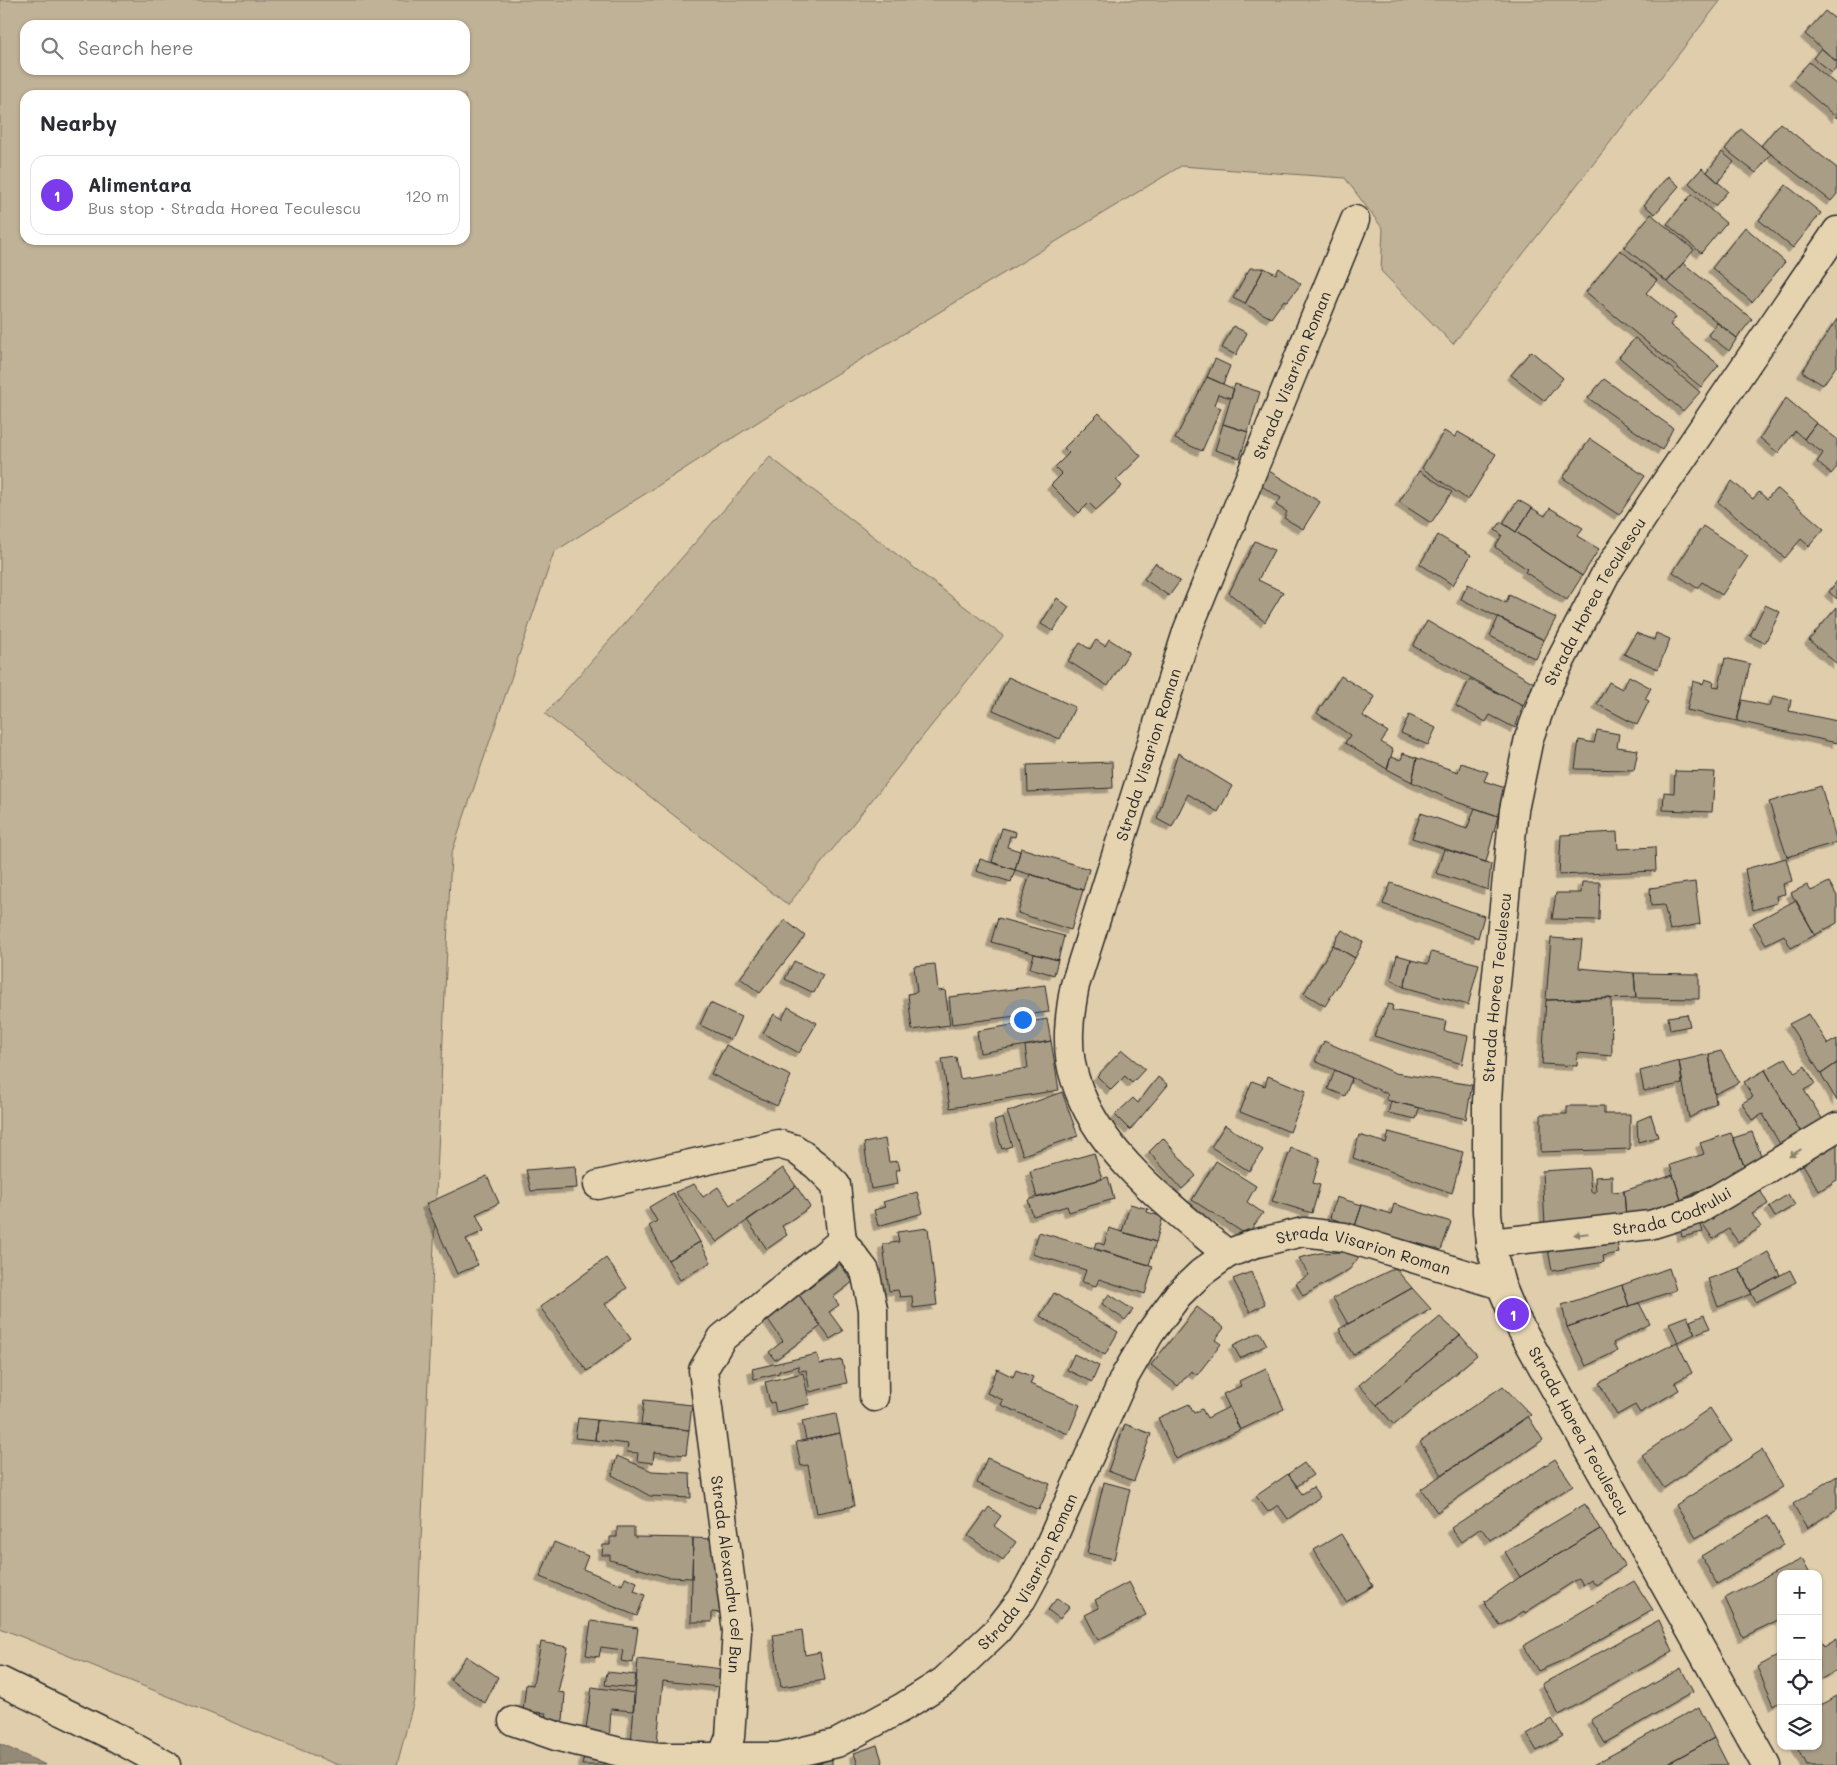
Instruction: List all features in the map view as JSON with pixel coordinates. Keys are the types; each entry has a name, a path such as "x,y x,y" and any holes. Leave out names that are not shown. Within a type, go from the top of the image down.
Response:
{"main road":[{"name":"Strada Visarion Roman","path":"1227,1254 1144,1181 1108,1143 1088,1113 1074,1078 1069,1042 1069,1016 1075,985 1188,629 1355,220"},
{"name":"Strada Horea Teculescu","path":"1766,1765 1513,1314 1501,1285 1490,1242 1487,1212 1487,1102 1491,1032 1514,810 1529,738 1550,681 1605,576 1652,503 1837,231"},
{"name":"Strada Codrului","path":"1490,1242 1650,1226 1698,1210 1837,1127"},
{"path":"598,1186 778,1144 795,1149 817,1166 836,1185 842,1241 865,1271 873,1309 874,1397"},
{"name":"Strada Visarion Roman","path":"718,1761 778,1757 837,1743 904,1707 944,1681 997,1631 1022,1599 1042,1562 1125,1376 1150,1333 1178,1295 1201,1273 1227,1254 1274,1238 1303,1232 1323,1233 1344,1237 1501,1285"},
{"name":"Strada Alexandru cel Bun","path":"718,1761 730,1737 737,1631 703,1370 722,1338 842,1241"},
{"path":"0,1681 113,1736 166,1765"},
{"path":"512,1722 559,1737 620,1752 718,1761"}],"shaded area":[{"path":"0,0 1721,0 1453,344 1381,271 1383,229 1345,178 1181,166 764,418 554,552 451,855 414,1700 397,1765 338,1765 0,1628"},
{"path":"770,457 1003,636 788,905 545,714"},
{"path":"0,1744 46,1765 0,1765"}],"building":[{"path":"1825,11 1834,18 1837,14 1837,62 1805,34"},
{"path":"1821,48 1837,62 1837,68 1832,73 1813,58"},
{"path":"1809,62 1837,85 1837,118 1793,80"},
{"path":"1780,123 1837,168 1837,194 1831,201 1761,146"},
{"path":"1741,129 1771,154 1756,173 1725,149"},
{"path":"1722,152 1734,162 1718,182 1707,172"},
{"path":"1702,168 1728,191 1715,206 1689,183"},
{"path":"1668,176 1679,186 1655,214 1644,205"},
{"path":"1786,185 1821,213 1793,248 1759,220"},
{"path":"1692,194 1726,223 1701,253 1667,224"},
{"path":"1651,214 1694,250 1667,282 1624,247"},
{"path":"1745,227 1785,262 1752,302 1712,268"},
{"path":"1620,250 1657,280 1646,293 1676,317 1670,325 1719,365 1701,387 1586,292"},
{"path":"1683,263 1752,319 1737,338 1667,282"},
{"path":"1250,268 1264,268 1245,304 1233,298"},
{"path":"1264,268 1276,274 1279,268 1301,284 1287,302 1284,300 1271,318 1245,304"},
{"path":"1837,319 1837,365 1823,385 1802,372"},
{"path":"1717,323 1737,338 1729,351 1708,335"},
{"path":"1233,326 1247,333 1236,355 1222,348"},
{"path":"1635,338 1700,392 1683,411 1619,357"},
{"path":"1531,351 1563,378 1545,401 1511,375"},
{"path":"1215,359 1230,366 1223,384 1207,377"},
{"path":"1207,377 1234,389 1231,398 1218,394 1214,405 1221,408 1202,451 1175,439"},
{"path":"1604,379 1673,428 1662,450 1588,398"},
{"path":"1235,384 1260,392 1248,432 1223,424"},
{"path":"1786,398 1816,423 1804,439 1795,431 1778,453 1760,438"},
{"path":"1099,413 1141,456 1116,480 1122,486 1096,510 1089,503 1079,513 1051,485 1062,474 1055,467 1069,453 1064,448"},
{"path":"1816,423 1837,439 1837,467 1831,474 1817,462 1823,453 1804,439"},
{"path":"1223,424 1248,432 1240,458 1215,450"},
{"path":"1444,431 1455,437 1458,432 1496,454 1468,500 1422,468"},
{"path":"1590,439 1645,476 1619,515 1563,478"},
{"path":"1269,471 1320,502 1303,529 1284,518 1287,512 1276,505 1281,498 1260,485"},
{"path":"1419,471 1452,492 1431,523 1399,502"},
{"path":"1732,481 1753,499 1759,492 1767,499 1778,489 1824,529 1809,546 1801,539 1785,558 1718,502"},
{"path":"1518,500 1532,508 1516,532 1503,523"},
{"path":"1532,508 1545,516 1550,508 1583,528 1577,536 1599,549 1582,576 1516,532"},
{"path":"1501,522 1582,576 1567,600 1525,572 1527,569 1495,547 1502,535 1495,530"},
{"path":"1703,526 1748,556 1722,595 1702,582 1697,588 1673,572"},
{"path":"1438,535 1471,555 1453,585 1420,564"},
{"path":"1255,541 1274,550 1258,580 1283,592 1265,622 1229,593"},
{"path":"1155,563 1180,581 1169,596 1144,579"},
{"path":"1837,581 1837,599 1829,592"},
{"path":"1468,584 1506,603 1509,595 1556,618 1544,640 1461,599"},
{"path":"1057,598 1069,607 1053,631 1041,624"},
{"path":"1765,605 1780,612 1765,643 1750,636"},
{"path":"1837,607 1837,664 1809,640"},
{"path":"1498,618 1544,640 1536,659 1490,636"},
{"path":"1427,621 1534,683 1523,706 1413,646"},
{"path":"1636,633 1654,640 1656,633 1670,639 1658,669 1624,654"},
{"path":"1109,639 1129,652 1108,686 1068,661 1080,643 1090,649 1096,640 1105,646"},
{"path":"1725,658 1750,664 1737,721 1687,710 1693,681 1703,684 1705,679 1714,682 1713,686 1719,687"},
{"path":"1341,676 1375,697 1363,716 1388,732 1381,742 1393,750 1387,769 1345,743 1350,735 1317,713"},
{"path":"1629,676 1651,688 1645,699 1649,701 1637,725 1597,704 1609,682 1622,689"},
{"path":"1008,677 1075,707 1060,739 993,710"},
{"path":"1470,679 1523,706 1515,728 1490,715 1486,722 1456,706"},
{"path":"1773,696 1791,700 1789,711 1837,721 1837,743 1737,721 1742,700 1770,706"},
{"path":"1409,715 1436,728 1428,745 1401,733"},
{"path":"1597,730 1619,734 1617,747 1638,750 1634,770 1575,769 1579,740 1594,743"},
{"path":"1178,753 1232,786 1218,812 1188,794 1172,827 1157,819"},
{"path":"1403,753 1417,758 1412,782 1387,769 1391,757 1401,760"},
{"path":"1417,758 1458,772 1461,763 1488,772 1484,781 1505,788 1498,816 1451,800 1412,782"},
{"path":"1112,762 1113,788 1028,792 1027,765"},
{"path":"1675,771 1715,772 1712,812 1663,810 1664,792 1674,793"},
{"path":"1821,786 1837,842 1787,857 1769,802"},
{"path":"1475,808 1498,816 1486,862 1412,838 1421,813 1467,829"},
{"path":"1002,828 1016,832 1015,837 1010,836 1007,847 1020,851 1015,870 992,862"},
{"path":"1617,832 1618,849 1655,847 1656,871 1559,875 1561,835"},
{"path":"1021,848 1089,869 1083,890 1015,870"},
{"path":"1444,849 1491,864 1488,890 1436,873"},
{"path":"1786,858 1792,881 1783,884 1785,894 1776,896 1777,903 1753,910 1745,869"},
{"path":"980,859 1015,870 1011,882 976,871"},
{"path":"1030,874 1083,890 1071,930 1018,913"},
{"path":"1582,882 1600,882 1599,920 1552,919 1556,893 1581,893"},
{"path":"1695,882 1700,924 1670,930 1664,905 1651,906 1650,888"},
{"path":"1829,882 1837,896 1837,923 1815,935 1791,893 1807,885 1811,891"},
{"path":"1391,883 1484,916 1478,938 1383,904"},
{"path":"1796,900 1815,935 1791,948 1784,935 1766,944 1753,923"},
{"path":"998,918 1064,936 1058,960 991,942"},
{"path":"785,920 805,936 760,993 740,978"},
{"path":"1342,930 1363,942 1355,958 1333,945"},
{"path":"1551,938 1582,940 1579,968 1634,973 1636,998 1546,1000"},
{"path":"1333,945 1355,958 1325,1006 1304,993"},
{"path":"1431,952 1479,964 1468,1005 1404,987 1411,960 1428,964"},
{"path":"1034,954 1058,960 1054,975 1030,968"},
{"path":"1397,955 1411,959 1404,987 1391,979"},
{"path":"794,961 823,975 814,993 785,979"},
{"path":"935,964 938,991 945,990 950,1025 912,1030 908,994 917,992 914,966"},
{"path":"1634,973 1699,974 1699,999 1636,998"},
{"path":"1045,985 1049,1012 952,1024 949,997"},
{"path":"1611,998 1612,1056 1578,1053 1577,1066 1542,1064 1546,1000"},
{"path":"710,1003 741,1017 731,1040 700,1025"},
{"path":"1388,1004 1393,1005 1392,1010 1446,1021 1444,1031 1468,1036 1462,1064 1374,1036"},
{"path":"788,1007 817,1023 799,1053 763,1033 774,1014 782,1019"},
{"path":"1687,1014 1690,1026 1670,1030 1668,1017"},
{"path":"1809,1014 1828,1044 1837,1039 1837,1063 1821,1074 1789,1024"},
{"path":"1047,1019 1051,1041 980,1053 977,1031"},
{"path":"1051,1041 1059,1090 950,1108 942,1059 956,1057 960,1079 1028,1068 1025,1046"},
{"path":"1324,1041 1395,1073 1472,1085 1466,1119 1386,1100 1388,1094 1315,1061"},
{"path":"726,1045 791,1076 777,1106 711,1074"},
{"path":"1122,1050 1145,1069 1132,1083 1125,1076 1111,1090 1097,1076"},
{"path":"1721,1051 1739,1082 1715,1094 1709,1054"},
{"path":"1709,1054 1716,1103 1689,1118 1679,1061"},
{"path":"1786,1058 1795,1073 1805,1066 1815,1084 1804,1090 1823,1120 1801,1133 1765,1070"},
{"path":"1679,1061 1682,1084 1644,1091 1640,1071"},
{"path":"1837,1063 1837,1101 1821,1074"},
{"path":"1335,1070 1352,1078 1345,1096 1328,1089"},
{"path":"1765,1070 1801,1133 1781,1146 1763,1114 1752,1120 1742,1103 1753,1097 1744,1082"},
{"path":"1268,1076 1306,1091 1290,1132 1240,1112 1252,1081 1265,1086"},
{"path":"1158,1077 1168,1085 1130,1130 1115,1115 1133,1098 1138,1103"},
{"path":"1062,1092 1078,1136 1023,1155 1007,1112"},
{"path":"1391,1101 1419,1108 1416,1119 1388,1113"},
{"path":"1567,1106 1604,1106 1604,1114 1630,1114 1630,1149 1541,1152 1541,1114 1567,1114"},
{"path":"1651,1115 1658,1137 1638,1142 1637,1121"},
{"path":"1003,1118 1012,1146 1002,1149 994,1121"},
{"path":"1225,1125 1263,1150 1249,1171 1211,1147"},
{"path":"1389,1132 1463,1152 1452,1193 1353,1158 1359,1135 1386,1143"},
{"path":"1752,1132 1762,1158 1745,1168 1733,1138"},
{"path":"1731,1133 1745,1168 1681,1200 1670,1165 1704,1154 1700,1143"},
{"path":"1163,1138 1196,1176 1182,1189 1149,1152"},
{"path":"885,1139 889,1162 898,1161 900,1170 896,1170 898,1184 871,1189 864,1143"},
{"path":"1837,1140 1837,1180 1819,1191 1801,1161"},
{"path":"1291,1148 1320,1158 1313,1183 1320,1185 1312,1213 1272,1201"},
{"path":"1094,1153 1102,1179 1037,1198 1030,1171"},
{"path":"1216,1161 1256,1186 1247,1202 1263,1213 1247,1235 1192,1200"},
{"path":"575,1166 577,1188 531,1191 526,1170"},
{"path":"783,1168 796,1186 717,1242 675,1192 694,1184 703,1197 718,1187 730,1205"},
{"path":"1589,1168 1591,1192 1596,1192 1595,1177 1612,1176 1612,1192 1624,1191 1626,1218 1545,1225 1542,1171"},
{"path":"1673,1175 1681,1200 1626,1218 1624,1191"},
{"path":"487,1176 499,1203 476,1214 484,1231 466,1239 478,1265 457,1274 426,1204"},
{"path":"1108,1177 1114,1199 1069,1212 1067,1206 1033,1216 1028,1200"},
{"path":"1756,1183 1768,1204 1752,1214 1761,1227 1738,1242 1729,1229 1713,1239 1699,1218"},
{"path":"796,1186 810,1207 782,1226 787,1235 767,1249 747,1220"},
{"path":"917,1192 923,1213 878,1226 874,1210 885,1207 883,1202"},
{"path":"673,1193 700,1242 668,1260 649,1226 657,1221 649,1207"},
{"path":"1788,1194 1795,1205 1775,1217 1769,1207"},
{"path":"1336,1197 1362,1205 1355,1226 1330,1218"},
{"path":"1130,1204 1148,1209 1147,1212 1163,1217 1156,1242 1122,1232"},
{"path":"1394,1204 1451,1222 1441,1250 1355,1226 1362,1205 1391,1214"},
{"path":"1699,1218 1703,1232 1682,1237 1679,1223"},
{"path":"928,1228 937,1305 913,1308 912,1296 900,1297 898,1290 889,1291 883,1244 899,1242 897,1232"},
{"path":"1109,1228 1156,1242 1149,1265 1094,1249 1096,1242 1104,1245"},
{"path":"1039,1232 1153,1266 1145,1294 1099,1279 1096,1286 1082,1282 1086,1270 1032,1254"},
{"path":"1616,1236 1619,1253 1603,1256 1604,1262 1552,1271 1547,1244"},
{"path":"700,1242 711,1262 680,1280 668,1260"},
{"path":"1343,1252 1361,1254 1350,1269 1303,1296 1296,1283 1309,1275 1299,1258 1320,1253"},
{"path":"1768,1252 1780,1275 1750,1291 1739,1268"},
{"path":"606,1258 627,1288 605,1304 631,1339 587,1371 540,1307"},
{"path":"840,1264 853,1282 833,1297 839,1305 829,1312 843,1331 830,1339 799,1295"},
{"path":"1395,1268 1412,1288 1348,1324 1333,1298"},
{"path":"1669,1268 1676,1290 1629,1306 1622,1285"},
{"path":"1739,1268 1752,1294 1718,1307 1708,1279"},
{"path":"1790,1270 1796,1282 1756,1302 1750,1291"},
{"path":"1251,1272 1265,1304 1250,1312 1233,1279"},
{"path":"1622,1285 1629,1306 1567,1327 1562,1305"},
{"path":"1412,1288 1431,1309 1353,1355 1339,1329"},
{"path":"1054,1293 1118,1332 1105,1355 1040,1316"},
{"path":"1109,1294 1133,1310 1125,1320 1102,1304"},
{"path":"799,1295 821,1326 775,1360 769,1352 783,1341 767,1318"},
{"path":"1639,1303 1650,1324 1613,1343 1617,1351 1586,1366 1567,1327"},
{"path":"1197,1307 1224,1328 1215,1340 1221,1344 1197,1375 1191,1371 1178,1386 1151,1365"},
{"path":"1704,1315 1710,1328 1695,1334 1690,1321"},
{"path":"1687,1316 1695,1334 1678,1342 1669,1323"},
{"path":"1440,1317 1460,1335 1377,1405 1359,1385"},
{"path":"1260,1332 1267,1345 1240,1358 1233,1345"},
{"path":"1460,1335 1477,1355 1394,1425 1377,1405"},
{"path":"1677,1342 1692,1373 1675,1382 1679,1390 1640,1413 1635,1405 1617,1415 1599,1383"},
{"path":"817,1354 820,1364 842,1360 847,1383 810,1392 806,1370 799,1371 798,1366 754,1379 752,1369"},
{"path":"1074,1354 1099,1366 1092,1382 1067,1370"},
{"path":"1266,1368 1284,1409 1240,1430 1223,1394 1241,1386 1239,1381"},
{"path":"997,1369 1013,1377 1016,1370 1033,1377 1030,1384 1080,1405 1068,1434 1001,1405 1003,1400 987,1393"},
{"path":"803,1373 810,1404 776,1412 774,1402 770,1403 765,1382"},
{"path":"1503,1386 1531,1415 1442,1475 1420,1442"},
{"path":"644,1400 692,1405 689,1430 641,1425"},
{"path":"1189,1404 1194,1413 1202,1409 1207,1418 1229,1407 1240,1430 1176,1459 1158,1418"},
{"path":"1710,1408 1732,1441 1664,1488 1642,1455"},
{"path":"836,1414 840,1433 806,1440 802,1421"},
{"path":"1528,1416 1543,1440 1437,1512 1421,1489"},
{"path":"578,1418 597,1420 595,1440 575,1438"},
{"path":"597,1420 689,1430 686,1455 654,1452 653,1463 637,1461 638,1453 627,1452 628,1444 595,1440"},
{"path":"1125,1424 1151,1434 1134,1481 1108,1471"},
{"path":"840,1433 854,1506 817,1513 808,1465 801,1466 796,1442"},
{"path":"1762,1450 1783,1487 1696,1538 1676,1505"},
{"path":"617,1456 652,1471 690,1473 691,1498 650,1496 612,1475"},
{"path":"987,1458 1050,1484 1039,1510 977,1483"},
{"path":"1555,1459 1573,1485 1490,1540 1481,1528 1461,1542 1451,1528"},
{"path":"1304,1463 1313,1475 1297,1486 1288,1474"},
{"path":"1288,1474 1302,1494 1313,1487 1320,1497 1288,1519 1278,1505 1268,1512 1256,1496"},
{"path":"1837,1476 1837,1509 1807,1528 1793,1504"},
{"path":"1104,1482 1130,1489 1114,1559 1087,1553"},
{"path":"1585,1504 1600,1529 1520,1577 1505,1552"},
{"path":"989,1507 1001,1516 994,1526 1016,1542 1003,1560 968,1536"},
{"path":"1768,1516 1784,1545 1717,1584 1701,1556"},
{"path":"617,1527 634,1527 634,1537 693,1538 692,1578 667,1577 610,1560 610,1555 602,1555 603,1545 610,1545 610,1537 617,1537"},
{"path":"1600,1529 1625,1566 1596,1585 1591,1579 1583,1585 1579,1578 1525,1613 1524,1611 1500,1626 1484,1602 1520,1577"},
{"path":"1341,1534 1373,1586 1346,1602 1314,1550"},
{"path":"693,1538 714,1539 713,1559 719,1559 718,1587 721,1613 712,1612 712,1622 691,1622"},
{"path":"554,1542 588,1556 583,1569 622,1585 625,1577 637,1582 634,1591 645,1595 637,1616 540,1577"},
{"path":"1802,1559 1808,1570 1780,1570"},
{"path":"1777,1572 1777,1620 1743,1637 1725,1598"},
{"path":"1634,1581 1653,1610 1566,1659 1538,1671 1523,1646"},
{"path":"1129,1582 1146,1615 1098,1640 1085,1615 1099,1608 1095,1600"},
{"path":"1057,1598 1069,1607 1060,1619 1048,1610"},
{"path":"1659,1620 1673,1651 1559,1715 1542,1684"},
{"path":"591,1621 638,1628 633,1663 621,1661 623,1650 601,1647 599,1657 586,1655"},
{"path":"802,1630 805,1655 820,1652 825,1680 781,1687 773,1635"},
{"path":"1837,1639 1837,1670 1822,1679 1822,1643 1824,1647"},
{"path":"541,1642 568,1647 558,1692 565,1693 563,1721 545,1720 546,1713 523,1711 526,1684 533,1685"},
{"path":"466,1656 498,1677 485,1703 450,1680"},
{"path":"1777,1656 1777,1703 1774,1705 1757,1667"},
{"path":"638,1659 722,1669 719,1687 663,1681 657,1742 631,1743"},
{"path":"1681,1668 1693,1692 1605,1743 1591,1720"},
{"path":"607,1672 636,1675 634,1688 605,1685"},
{"path":"592,1687 634,1693 633,1711 611,1709 609,1742 587,1739 586,1729"},
{"path":"1837,1696 1837,1765 1806,1765 1798,1750 1822,1750 1822,1704"},
{"path":"1699,1707 1714,1738 1665,1765 1593,1765"},
{"path":"1552,1719 1563,1736 1537,1751 1527,1734"},
{"path":"1714,1738 1728,1765 1665,1765 1670,1762"},
{"path":"877,1745 883,1764 858,1765 854,1753"},
{"path":"585,1753 607,1755 606,1765 582,1765"},
{"path":"832,1759 832,1765 814,1765"}],"place":[{"name":"Alimentara","path":"1513,1314"}]}
